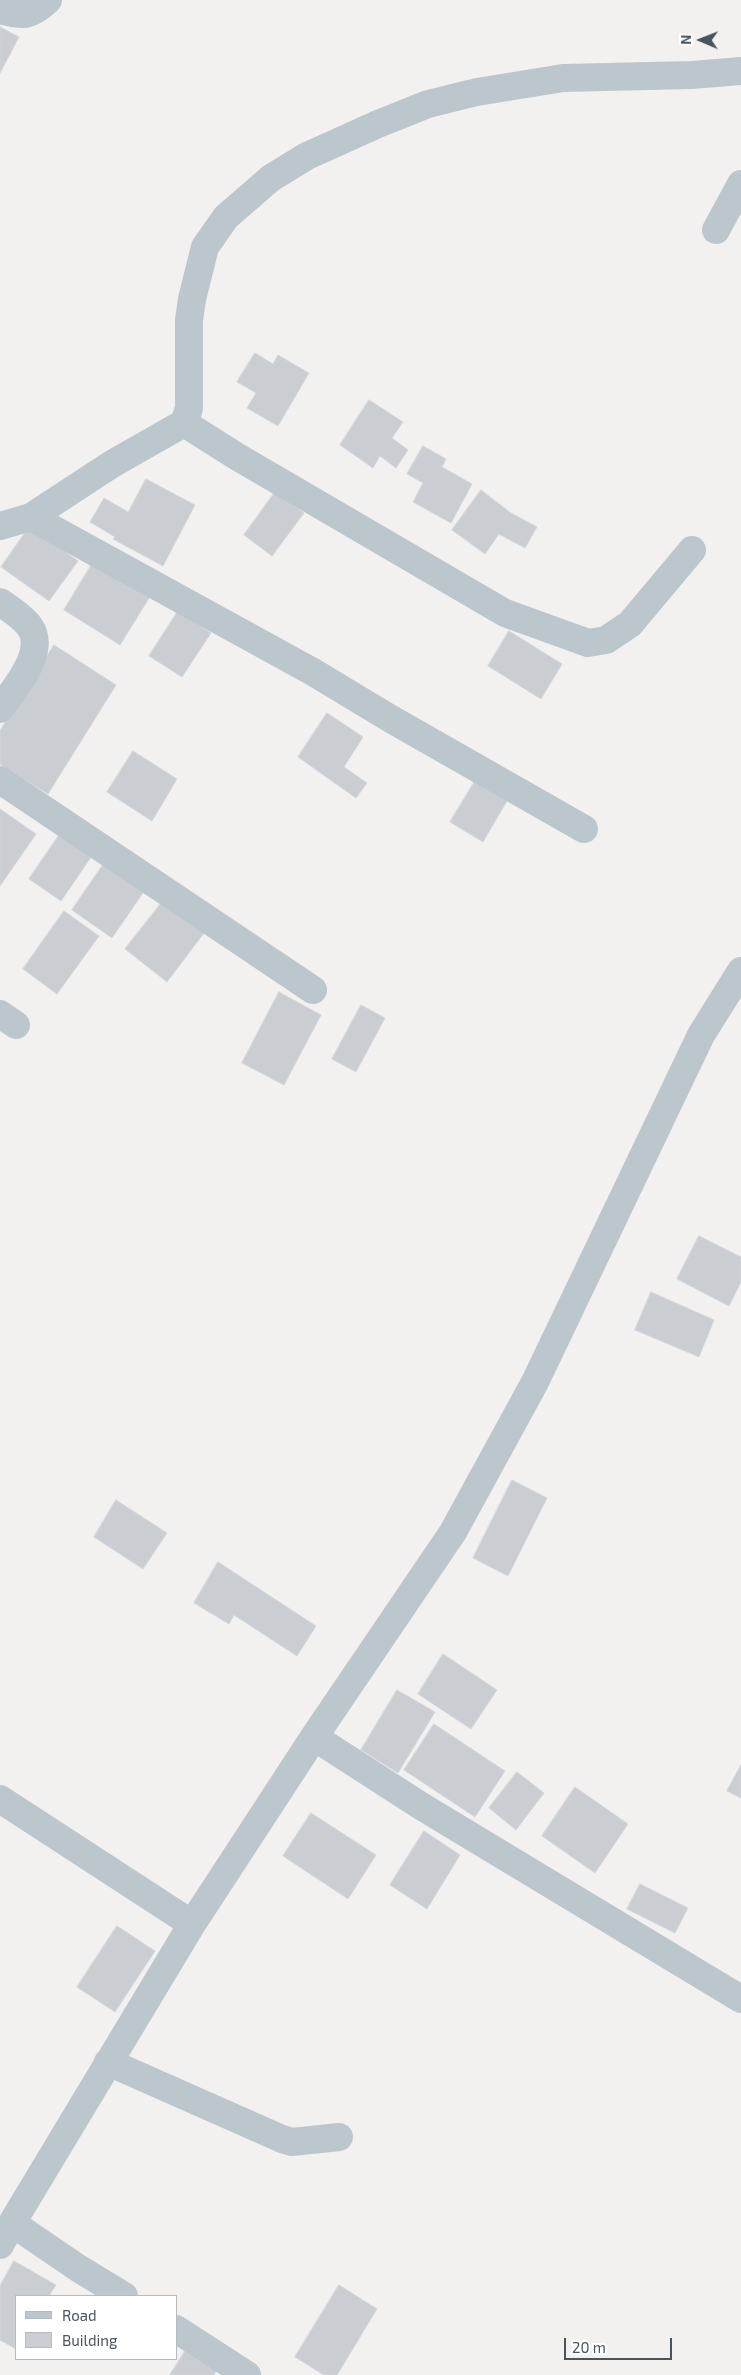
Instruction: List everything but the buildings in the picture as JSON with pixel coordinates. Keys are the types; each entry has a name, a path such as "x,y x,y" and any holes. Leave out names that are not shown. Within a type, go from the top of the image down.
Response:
{"street":[{"path":"0,10 21,15 33,13 48,0"},
{"path":"0,526 31,517 112,464 184,423 189,408 192,299 205,247 226,217 271,178 307,156 378,124 428,104 477,92 563,78 692,75 741,71"},
{"path":"716,230 741,184"},
{"path":"184,423 236,456 505,613 588,643 606,640 630,624 692,550"},
{"path":"31,517 313,672 391,719 584,829"},
{"path":"0,602 30,627 34,638 34,650 26,670 0,709"},
{"path":"0,780 312,990"},
{"path":"122,2295 78,2268 6,2234 192,1924 314,1737 453,1532 535,1382 701,1034 741,971"},
{"path":"314,1737 420,1806 741,1999"},
{"path":"0,1799 192,1924"},
{"path":"108,2062 282,2139 303,2141 339,2137"},
{"path":"178,2330 247,2375"}]}
